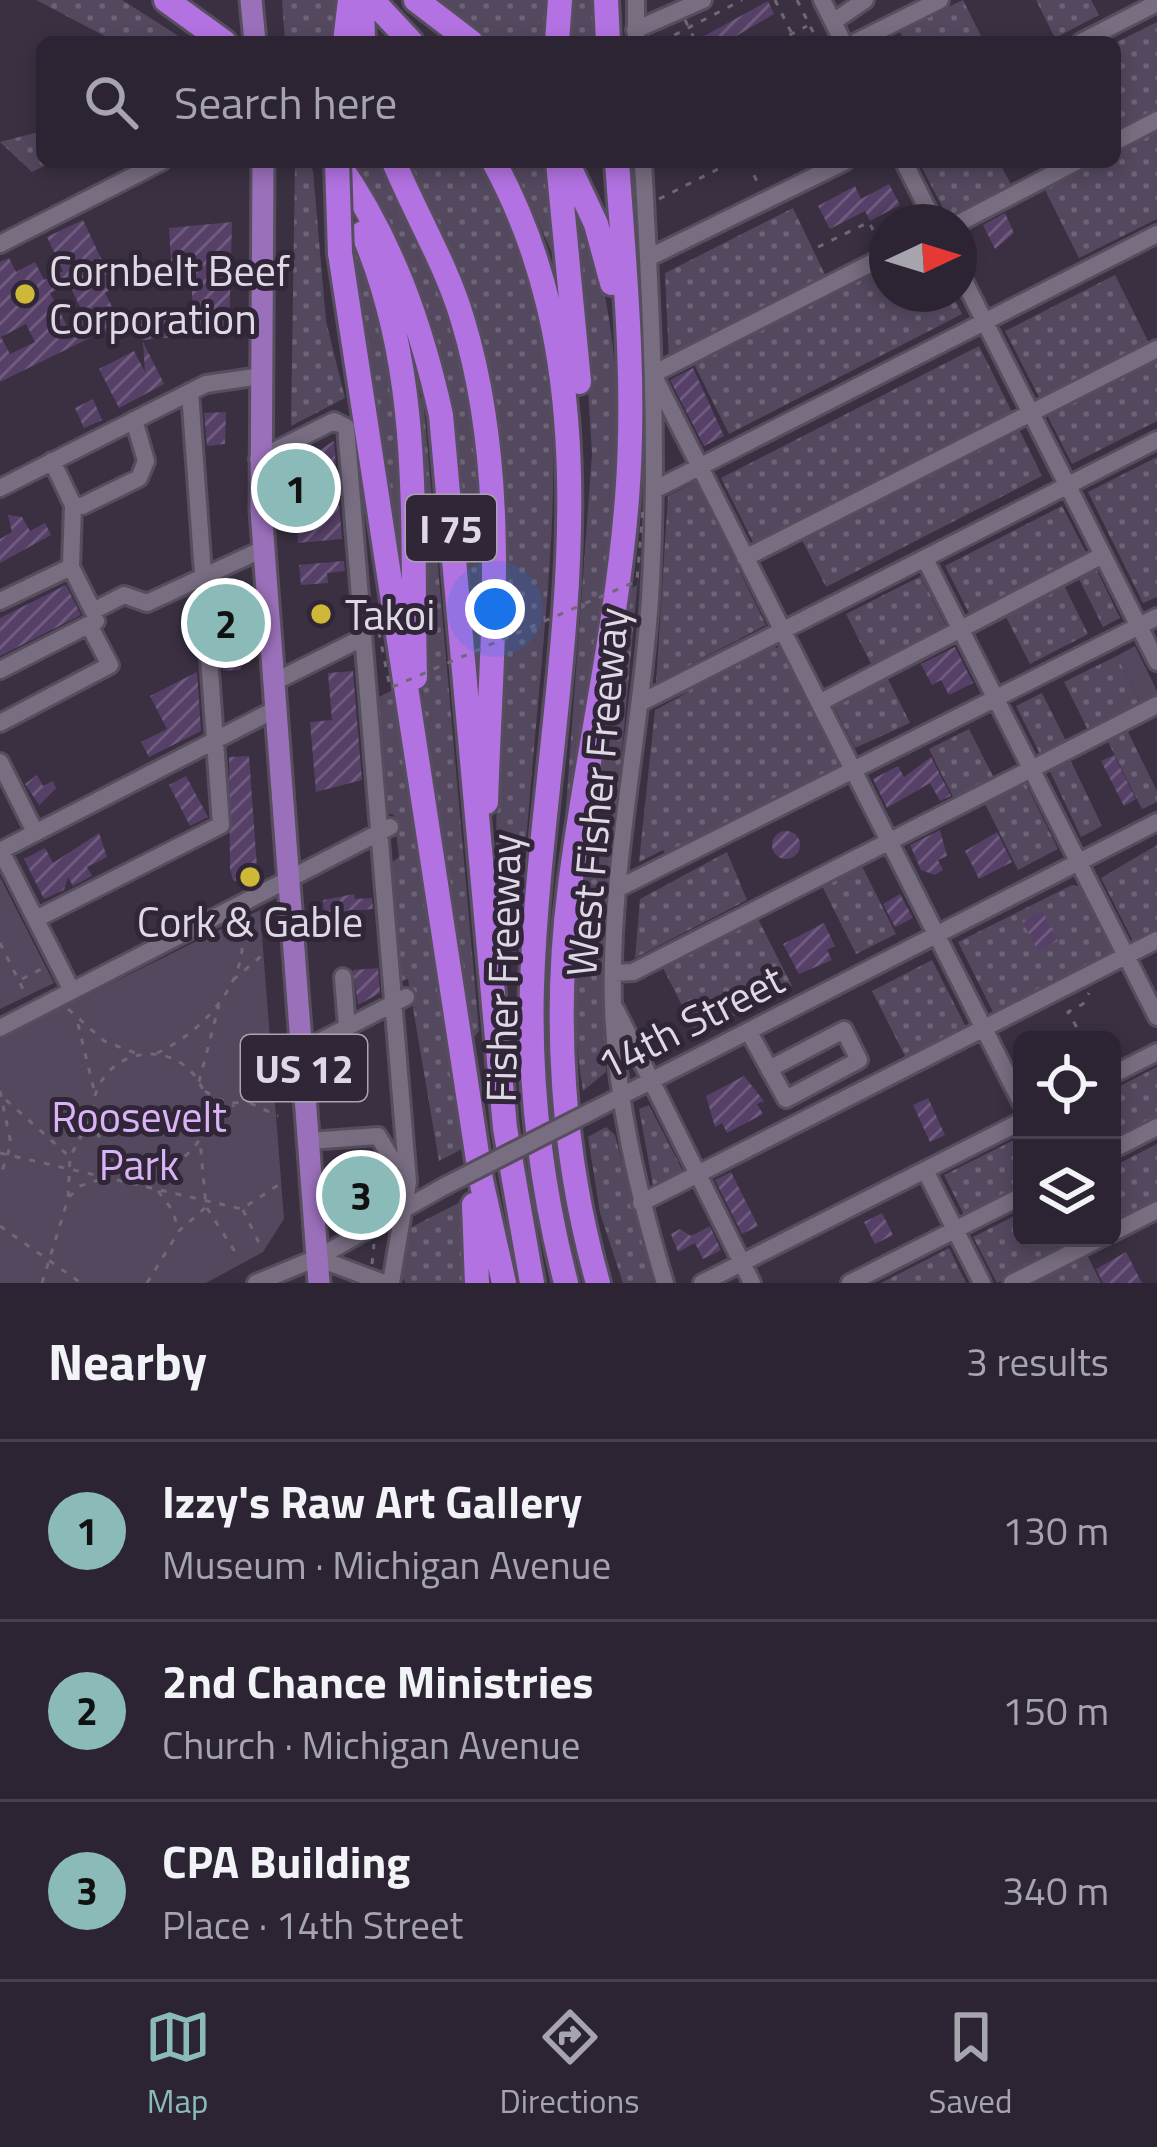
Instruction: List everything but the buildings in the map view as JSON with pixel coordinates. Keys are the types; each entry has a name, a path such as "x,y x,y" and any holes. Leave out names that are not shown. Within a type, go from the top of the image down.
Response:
{"highway":[{"path":"166,0 216,36"},
{"path":"350,0 351,36"},
{"path":"352,36 362,0"},
{"path":"372,0 405,36"},
{"path":"416,0 463,36"},
{"path":"557,36 560,0"},
{"path":"606,0 608,36"},
{"path":"328,168 373,255 407,389 414,480 418,752"},
{"path":"337,168 340,253 481,1180 504,1283"},
{"name":"I 75","path":"341,168 377,226 404,286 441,416 483,889"},
{"path":"397,168 462,316 488,424 495,510 483,889"},
{"path":"496,168 548,292 566,391 570,494 553,725"},
{"path":"553,725 565,659 581,460 563,168"},
{"path":"567,168 580,187 611,279 630,428"},
{"path":"598,1283 571,1149 563,1066 566,925 620,560 630,428 617,168"},
{"name":"Fisher Freeway","path":"553,725 532,1045 544,1183 566,1283"},
{"name":"Fisher Freeway","path":"483,889 505,1128 532,1283"},
{"path":"571,1149 613,1283"},
{"path":"477,1283 474,1195 481,1180"}],"main road":[{"name":"US 12","path":"263,168 259,459 263,549 320,1283"}],"street":[{"path":"636,0 636,36 703,0"},
{"path":"822,0 840,36"},
{"path":"833,22 863,6 865,0"},
{"path":"868,36 940,0"},
{"path":"1093,36 1157,3"},
{"path":"1121,139 1157,120"},
{"path":"0,244 149,168"},
{"name":"West Fisher Freeway","path":"643,168 656,488 642,702 619,888 613,1004 621,1096 641,1203 664,1283"},
{"path":"648,258 832,168"},
{"path":"907,168 925,204"},
{"path":"977,214 1064,168"},
{"path":"656,488 1157,234"},
{"path":"869,264 652,374 1013,1087"},
{"path":"977,307 1157,662"},
{"path":"746,558 1157,349"},
{"path":"0,488 190,392 226,380 261,376"},
{"path":"36,919 221,825 190,392"},
{"path":"74,505 82,506 139,478 146,461 134,420"},
{"path":"259,459 334,421 343,423 349,437 362,638 400,1000 405,1209 388,1283 317,1258"},
{"path":"642,702 1157,440"},
{"path":"0,723 110,665 70,566 74,505 52,461"},
{"path":"0,670 124,595 147,603 263,549"},
{"path":"819,704 1103,555"},
{"path":"925,559 1157,1017"},
{"path":"0,601 70,566"},
{"path":"619,888 1157,617"},
{"path":"274,682 362,638"},
{"path":"614,973 634,972 1157,705"},
{"path":"69,998 36,919 0,851 276,710"},
{"path":"0,762 35,832"},
{"name":"14th Street","path":"256,1283 317,1258 445,1186 1157,822"},
{"path":"0,1028 69,998 384,830"},
{"path":"641,1203 1157,940"},
{"path":"343,977 347,1027"},
{"path":"303,1050 400,1000"},
{"path":"613,1004 752,1283"},
{"path":"749,1032 769,1069 786,1099 859,1060 844,1030 769,1069"},
{"path":"1121,1070 1157,1052"},
{"path":"702,1283 1013,1126"},
{"path":"1121,1145 1157,1127"},
{"path":"309,1142 378,1136 393,1160 406,1162"},
{"path":"925,1170 982,1283"},
{"path":"850,1283 1013,1201"},
{"path":"1121,1228 1157,1210"},
{"path":"1012,1283 1083,1247"}],"path":[{"path":"673,36 742,0"},
{"path":"775,0 792,34"},
{"path":"797,0 815,36"},
{"path":"684,19 693,36"},
{"path":"788,36 809,25"},
{"path":"658,200 720,168"},
{"path":"751,168 760,187"},
{"path":"848,220 854,230"},
{"path":"818,248 869,222"},
{"path":"376,617 390,688 638,581 643,508"},
{"path":"232,982 242,933"},
{"path":"0,943 26,995"},
{"path":"155,1054 187,1035 219,1003 232,982 266,952"},
{"path":"19,980 47,966"},
{"path":"1077,1031 1068,1012 1083,1004 1089,993"},
{"path":"42,1283 68,1199 70,1157 92,1114 94,1094 69,998"},
{"path":"199,1082 219,1003"},
{"path":"78,1022 110,1045 186,1066 199,1082 207,1204 239,1258"},
{"path":"1009,1052 1013,1050"},
{"path":"94,1094 112,1067 140,1054"},
{"path":"204,1128 236,1104 276,1085"},
{"path":"203,1090 236,1104"},
{"path":"0,1091 70,1157"},
{"path":"0,1177 10,1155 5,1099"},
{"path":"248,1102 278,1115"},
{"path":"92,1114 106,1148 137,1167 173,1164 200,1139"},
{"path":"0,1153 242,1209 283,1182"},
{"path":"68,1199 80,1186 106,1177"},
{"path":"156,1189 173,1210 179,1231"},
{"path":"147,1283 179,1231 207,1204"},
{"path":"242,1209 261,1247"},
{"path":"0,1226 49,1265 81,1283"},
{"path":"371,1265 374,1242"}],"green space":[{"path":"36,0 122,0 179,36 105,36"},
{"path":"282,0 340,0 336,36 285,36"},
{"path":"437,0 549,0 547,36 480,36"},
{"path":"570,0 597,0 599,36 567,36"},
{"path":"963,0 981,36 902,36 899,30"},
{"path":"1036,0 1091,0 1099,15 1054,36"},
{"path":"1157,22 1157,118 1121,136 1121,40"},
{"path":"1157,128 1157,219 1079,258 1043,186 1078,168 1121,168 1121,146"},
{"path":"36,133 36,168 40,168 32,172 0,142"},
{"path":"295,168 311,168 326,321 345,398 291,426"},
{"path":"355,168 387,168 439,286 477,420 480,654 474,654 468,538 464,537 444,388 419,297"},
{"path":"404,168 482,168 531,288 544,350 551,411 551,537 515,964 506,964 496,854 501,498 497,430"},
{"path":"515,168 551,168 559,269"},
{"path":"922,168 1002,168 1014,190 977,208 977,204 941,204"},
{"path":"569,184 598,265 613,350 618,437 603,615 561,874 592,454 579,241"},
{"path":"793,208 828,281 669,361 665,273"},
{"path":"347,224 380,307 397,389 404,629"},
{"path":"869,270 869,312 962,314 729,434 693,362"},
{"path":"1115,275 1151,347 1042,403 1005,331"},
{"path":"979,346 1014,416 756,548 721,478"},
{"path":"1157,358 1157,421 1072,464 1046,413"},
{"path":"423,397 479,1031 475,1036 470,1036 423,719 417,398"},
{"path":"1017,425 1042,476 826,587 801,538"},
{"path":"1157,457 1157,597 1143,603 1088,492"},
{"path":"696,481 766,625 656,683 668,496"},
{"path":"1062,506 1089,558 972,619 945,566"},
{"path":"1094,564 1120,618 1103,627 1076,573"},
{"path":"921,576 950,634 875,672 846,614"},
{"path":"1062,581 1088,634 1030,664 1003,611"},
{"path":"637,585 603,953 606,1072 583,1091 576,1029 579,903 626,590"},
{"path":"773,641 776,648 782,645 839,760 837,770 667,857 663,850 639,862 655,710 692,690 656,706 657,700"},
{"path":"1135,646 1157,691 1157,698 1142,706 1117,656"},
{"path":"1117,656 1142,706 1089,732 1064,682"},
{"path":"885,673 910,723 855,748 831,701"},
{"path":"393,690 458,1091 462,1149 439,1161 408,979 394,984 387,866 399,857 394,815 384,812 375,699"},
{"path":"1042,693 1068,745 1042,758 1016,706"},
{"path":"1125,726 1157,791 1157,802 1142,809 1105,736"},
{"path":"969,729 995,780 955,801 929,749"},
{"path":"1068,755 1102,826 1081,837 1047,765"},
{"path":"1024,780 1058,849 1018,870 983,800"},
{"path":"1157,845 1157,936 1136,947 1101,878"},
{"path":"727,852 747,900 635,958 640,899"},
{"path":"860,862 896,934 856,954 820,882"},
{"name":"Roosevelt Park","path":"0,877 54,983 0,1009"},
{"path":"1072,885 1080,886 1114,956 995,1016 958,942"},
{"name":"Roosevelt Park","path":"260,910 284,1219 263,1252 206,1283 0,1283 0,1038"},
{"path":"756,915 792,986 697,1035 661,964"},
{"path":"932,960 968,1031 908,1062 872,991"},
{"path":"1157,1067 1157,1120 1121,1138 1121,1085"},
{"path":"649,1105 685,1175 654,1191 639,1109"},
{"path":"606,1127 615,1135 653,1283 623,1283 600,1213 588,1137"},
{"path":"1013,1140 1013,1193 965,1217 944,1175"},
{"path":"1157,1144 1157,1204 1121,1222 1121,1162"},
{"path":"466,1199 469,1283 405,1283 400,1271 410,1228"},
{"path":"1013,1217 1013,1247 1057,1247 1060,1253 997,1283 973,1237"},
{"path":"949,1248 966,1283 881,1283"},
{"path":"1086,1253 1101,1283 1025,1283"}],"place":[{"name":"Cornbelt Beef Corporation","path":"25,294"},
{"name":"Izzy's Raw Art Gallery","path":"296,488"},
{"name":"Takoi","path":"321,614"},
{"name":"2nd Chance Ministries","path":"226,623"},
{"name":"Cork & Gable","path":"250,877"},
{"name":"CPA Building","path":"361,1195"}]}
